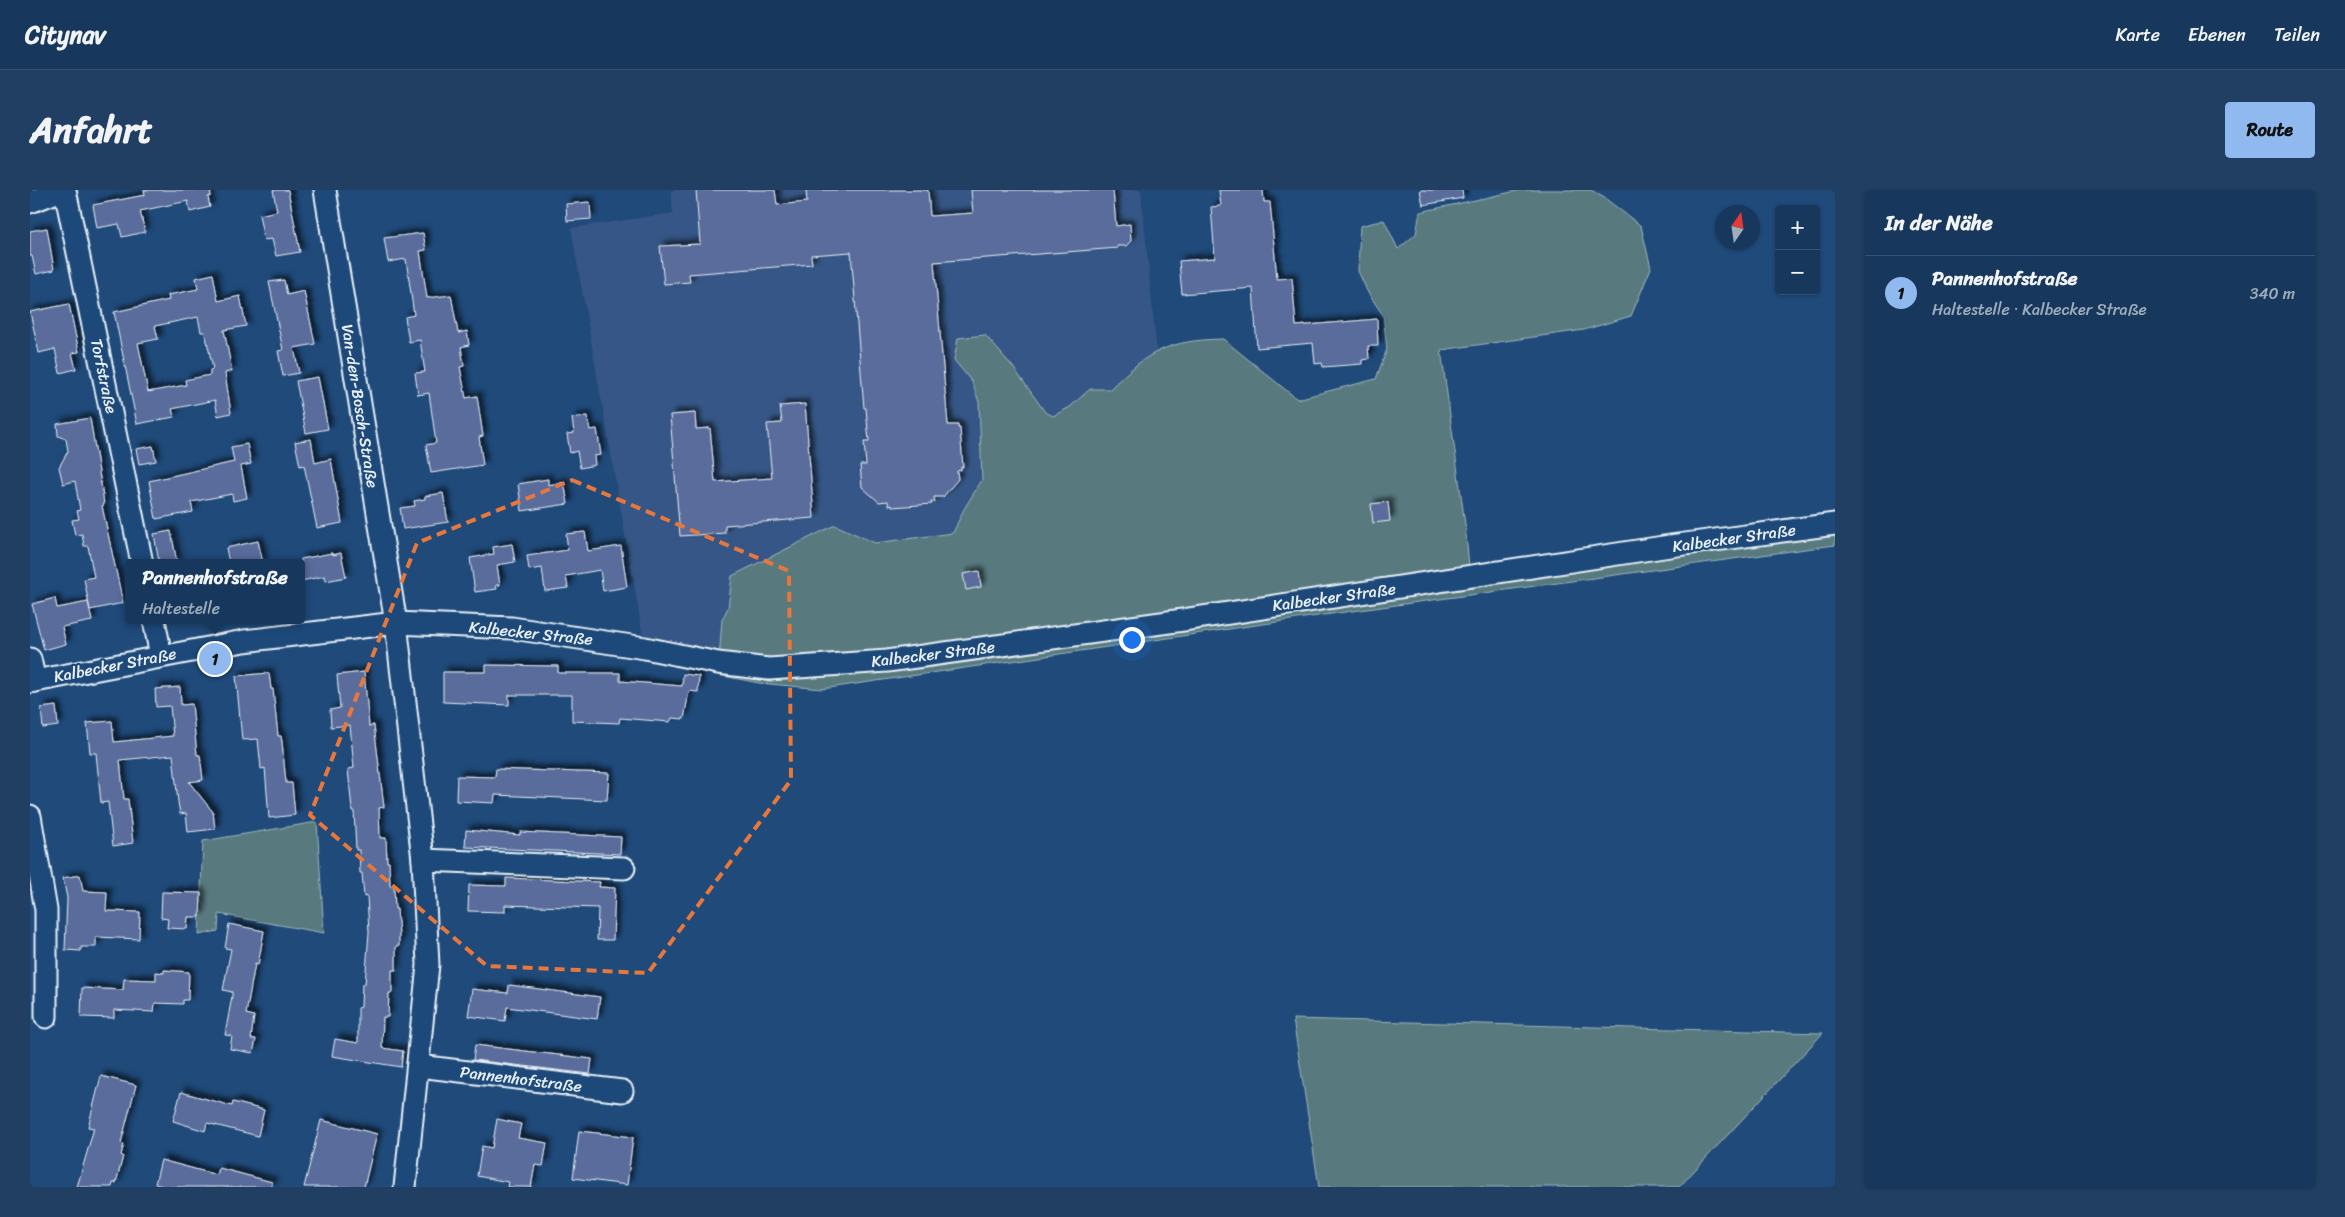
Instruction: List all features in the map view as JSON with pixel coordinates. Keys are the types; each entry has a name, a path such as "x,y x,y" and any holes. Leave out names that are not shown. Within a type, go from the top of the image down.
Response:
{"street":[{"path":"30,202 64,190"},
{"name":"Torfstraße","path":"64,190 141,559"},
{"name":"Van-den-Bosch-Straße","path":"325,190 396,623"},
{"name":"Kalbecker Straße","path":"33,682 161,656 309,632 396,623 512,628 595,640 718,663 769,669 887,661 952,653 1670,546 1835,524"},
{"path":"396,623 423,860 428,965 405,1187"},
{"path":"155,624 161,656"},
{"path":"30,659 33,682"},
{"path":"30,816 46,910 46,1017"},
{"path":"423,860 624,868"},
{"name":"Pannenhofstraße","path":"419,1066 622,1091"}],"highlighted area":[{"path":"572,480 789,571 791,780 648,973 487,966 310,815 417,543"}],"shaded area":[{"path":"671,190 1141,190 1183,620 769,669 645,648 571,228 673,213"}],"green space":[{"path":"1521,190 1591,190 1606,199 1641,226 1651,268 1631,316 1584,330 1441,350 1465,524 1470,577 1835,524 1835,545 1338,613 822,689 759,683 718,675 722,619 728,608 732,576 835,525 875,543 953,533 964,509 982,480 979,402 972,382 954,360 958,338 985,335 1013,367 1045,412 1053,416 1070,407 1090,389 1110,389 1136,365 1160,350 1174,345 1204,340 1223,339 1297,399 1376,379 1387,349 1383,315 1368,293 1358,271 1360,226 1384,220 1398,249 1416,234 1420,212"},
{"path":"317,822 324,933 219,914 218,931 199,935 203,841"},
{"path":"1293,1019 1823,1033 1679,1187 1319,1187"}],"building":[{"path":"144,190 210,190 211,196 208,197 210,207 190,212 188,201 140,211 145,232 122,237 119,224 97,228 93,205 145,195"},
{"path":"273,190 288,190 300,252 276,256 272,239 264,240 259,215 277,211"},
{"path":"696,190 775,190 777,205 807,202 806,190 928,190 930,216 973,213 971,190 1113,190 1116,226 1130,224 1131,241 1126,246 1117,246 1118,248 934,262 948,425 958,425 958,428 960,428 963,467 957,471 958,479 943,497 934,497 935,502 931,502 932,504 892,507 892,505 889,506 888,501 879,502 862,487 860,465 866,465 864,442 869,442 866,408 864,408 851,252 811,255 812,264 689,274 690,282 664,284 660,246 700,244"},
{"path":"1219,190 1263,190 1264,202 1270,202 1277,279 1292,278 1296,326 1377,319 1378,346 1368,346 1369,359 1362,360 1362,364 1323,367 1322,363 1315,364 1313,343 1257,348 1253,288 1182,294 1179,261 1215,258 1211,207 1221,206"},
{"path":"1420,190 1462,190 1463,198 1423,205"},
{"path":"590,202 591,219 567,221 566,204"},
{"path":"47,228 54,270 36,274 32,256 30,256 30,231"},
{"path":"423,233 426,250 420,251 427,298 451,295 458,333 467,331 469,345 461,347 464,366 460,367 466,398 477,396 483,436 479,437 483,465 431,473 426,445 436,443 429,393 418,395 415,373 425,372 420,340 409,342 405,317 414,315 406,259 388,262 384,238"},
{"path":"213,274 218,301 240,296 246,326 224,330 232,371 225,373 231,413 218,416 215,400 172,409 174,417 137,424 114,312 169,300 168,295 198,289 196,278","holes":["198,317 201,332 205,332 213,369 210,370 210,375 185,380 186,385 148,392 138,343 158,339 155,326"]},
{"path":"284,280 287,295 304,291 315,344 294,348 299,373 283,376 278,351 283,350 269,282"},
{"path":"69,304 79,352 72,353 76,369 60,373 55,349 39,353 30,312"},
{"path":"318,377 328,429 306,433 296,381"},
{"path":"805,404 814,518 725,525 725,533 680,536 670,415 695,413 696,429 710,428 715,482 772,478 767,424 782,423 780,406"},
{"path":"587,416 590,430 597,429 601,455 594,456 595,465 580,468 577,451 570,453 567,434 574,433 572,418"},
{"path":"90,418 103,496 104,505 102,506 123,603 90,610 84,579 94,577 88,546 84,546 82,534 75,535 72,520 79,519 77,511 80,510 75,481 63,484 59,467 68,451 66,439 58,436 57,424"},
{"path":"311,439 315,463 331,459 342,523 317,528 304,465 300,466 295,442"},
{"path":"247,444 251,464 241,466 247,498 233,501 232,494 191,502 193,512 156,519 149,481 234,462 231,447"},
{"path":"153,446 156,461 139,464 136,449"},
{"path":"548,479 548,485 564,482 568,504 522,511 518,484"},
{"path":"443,493 448,522 403,529 400,508 415,506 414,501 425,499 425,496"},
{"path":"1388,502 1390,521 1373,523 1371,504"},
{"path":"171,531 176,559 158,559 154,534"},
{"path":"585,532 588,551 621,546 627,587 603,591 600,570 566,576 568,588 545,591 542,568 529,570 527,556 568,550 566,534"},
{"path":"258,541 262,559 228,559 226,548"},
{"path":"512,544 515,562 497,565 500,585 496,585 497,589 475,592 470,558 494,554 493,547"},
{"path":"341,553 346,577 326,581 325,576 305,580 305,559 301,559"},
{"path":"979,571 981,587 966,590 963,574"},
{"path":"55,598 57,608 88,602 92,621 62,627 66,644 44,650 32,604"},
{"path":"486,665 558,666 558,673 620,673 620,681 682,686 683,674 699,676 698,692 689,691 684,719 672,718 670,722 620,718 619,723 572,721 572,695 509,695 509,705 443,702 443,672 486,672"},
{"path":"364,672 369,726 374,725 384,807 379,808 380,838 386,838 390,886 394,886 399,935 399,946 396,946 396,970 392,970 392,993 389,993 388,1017 383,1017 382,1048 403,1051 401,1067 332,1056 335,1039 358,1043 358,1008 361,1007 362,984 365,984 369,932 367,896 364,897 359,850 356,850 354,810 352,810 348,769 354,768 350,725 331,727 330,710 340,708 337,675"},
{"path":"269,673 271,689 273,689 278,736 281,736 282,742 286,783 292,783 295,815 269,818 265,768 261,769 258,739 242,740 236,676"},
{"path":"180,687 181,705 192,704 197,755 200,755 203,780 189,782 213,812 215,829 188,832 186,813 180,814 173,755 120,760 124,799 128,799 133,843 113,846 108,802 101,803 96,753 90,753 87,723 112,721 114,742 173,736 170,706 156,707 155,689"},
{"path":"56,706 58,726 43,728 41,708"},
{"path":"496,769 609,773 607,800 495,795 494,803 456,801 457,776 495,777"},
{"path":"466,830 520,835 520,832 621,837 620,854 465,847"},
{"path":"80,875 83,891 107,892 106,911 140,912 139,939 96,937 96,947 81,947 81,951 65,950 67,898 63,878"},
{"path":"506,878 600,882 599,887 615,888 613,940 597,940 598,908 505,905 505,912 468,911 469,885 506,886"},
{"path":"162,892 201,893 200,917 188,917 187,929 167,928 168,919 161,918"},
{"path":"229,924 264,931 258,965 255,964 246,1014 254,1016 251,1039 256,1039 253,1053 230,1049 232,1036 225,1035 232,996 232,992 223,990 231,949 225,948"},
{"path":"164,970 189,972 188,1000 183,1000 183,1004 155,1003 154,1012 114,1010 114,1018 81,1017 82,988 123,990 124,979 156,980 156,972 164,973"},
{"path":"509,985 600,997 597,1019 507,1007 505,1021 468,1016 472,989 508,993"},
{"path":"475,1045 592,1059 590,1074 473,1060"},
{"path":"101,1076 136,1085 121,1143 124,1144 121,1155 123,1156 116,1183 113,1183 112,1187 77,1187 94,1128 88,1127"},
{"path":"181,1092 232,1106 233,1102 264,1110 258,1136 207,1123 205,1131 173,1121"},
{"path":"497,1119 521,1124 518,1138 547,1143 543,1166 535,1165 531,1187 507,1187 508,1182 477,1176 482,1146 492,1148"},
{"path":"321,1120 377,1134 364,1187 304,1187"},
{"path":"579,1131 633,1137 627,1185 573,1178"},
{"path":"161,1160 217,1175 219,1168 272,1182 272,1187 167,1187 155,1184"}],"place":[{"name":"Pannenhofstraße","path":"215,659"}]}
